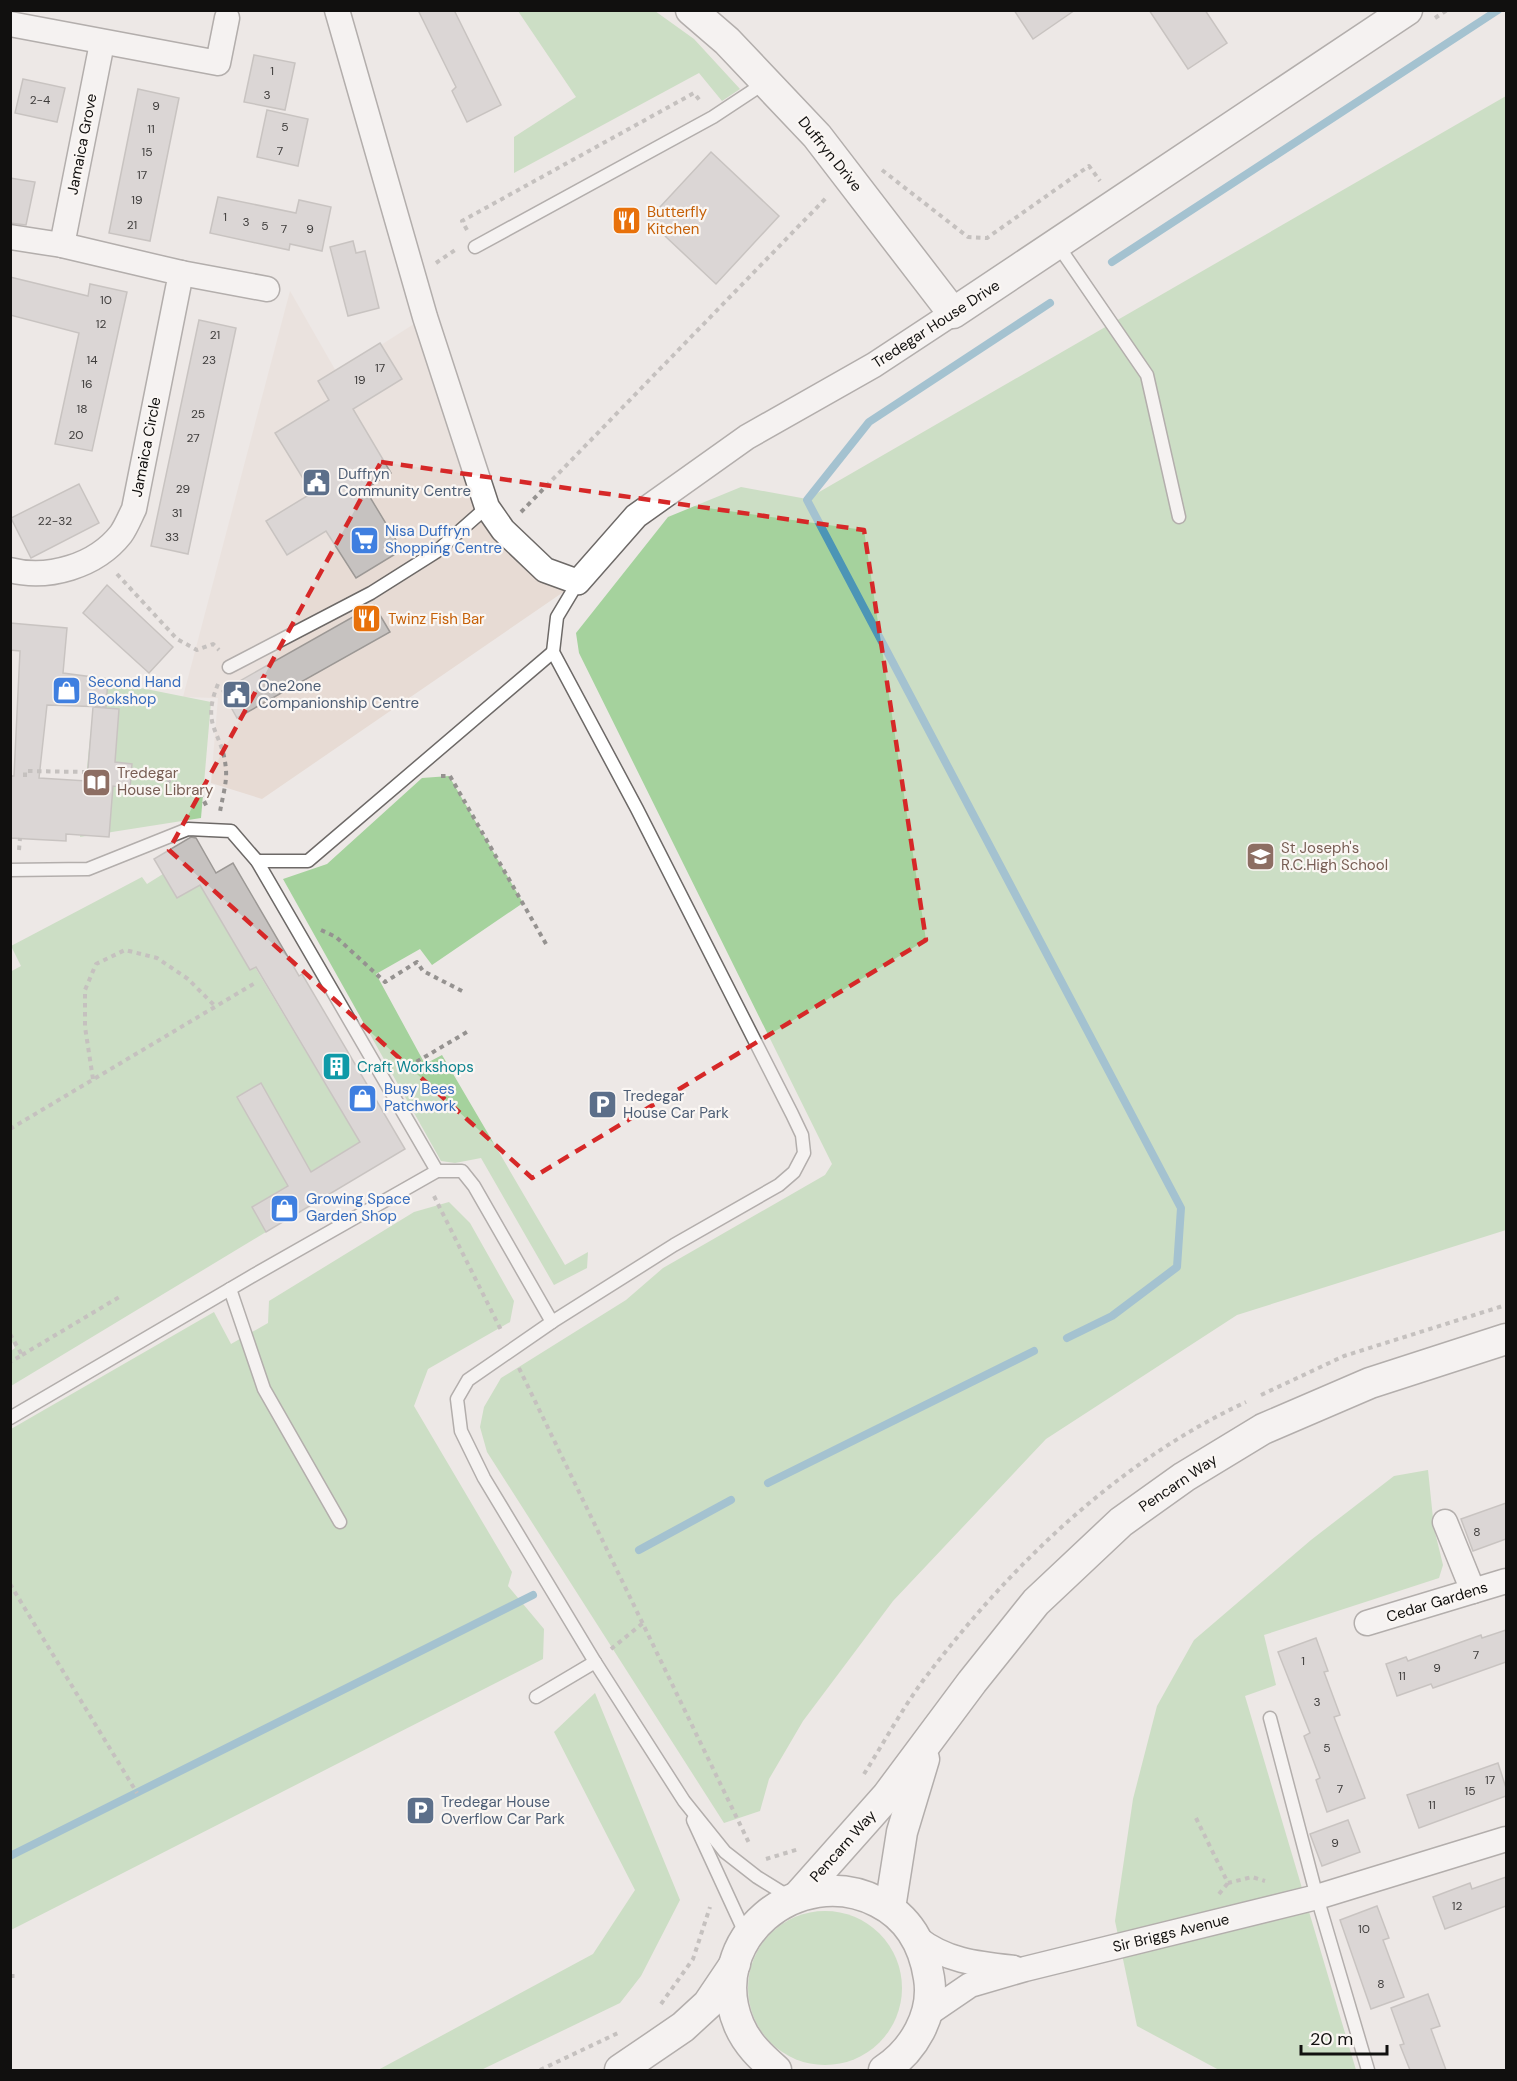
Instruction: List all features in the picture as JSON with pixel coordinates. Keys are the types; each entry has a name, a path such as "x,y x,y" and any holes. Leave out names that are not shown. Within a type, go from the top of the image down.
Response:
{"street":[{"path":"337,10 414,279 487,507 503,530 545,570 578,582"},
{"name":"Duffryn Drive","path":"691,10 767,81 818,136 862,170 953,313"},
{"path":"10,24 38,19 102,43 218,63 227,18"},
{"name":"Tredegar House Drive","path":"578,582 636,516 747,437 874,365 1398,18"},
{"name":"Jamaica Grove","path":"62,245 102,43"},
{"path":"10,237 62,245 181,273 267,289"},
{"name":"Jamaica Circle","path":"10,570 51,573 77,566 98,554 121,534 134,509 181,273"},
{"name":"Pencarn Way","path":"795,1896 844,1848 930,1741 972,1682 1036,1602 1121,1522 1184,1477 1263,1429 1348,1392 1506,1339"},
{"path":"1445,1522 1473,1591"},
{"name":"Cedar Gardens","path":"1367,1623 1506,1581"},
{"name":"Pencarn Way","path":"890,1908 902,1832 930,1741"},
{"name":"Sir Briggs Avenue","path":"922,2026 970,1985 1025,1969 1317,1897 1506,1839"},
{"path":"620,2070 683,2027 708,2004 735,1964 747,1936 766,1914 795,1896 831,1889 862,1894 890,1908 905,1922 916,1938 925,1959 930,1981 914,2070"},
{"name":"Sir Briggs Avenue","path":"916,1938 934,1951 963,1962 1025,1969"},
{"path":"735,1964 732,1994 739,2024 754,2051 776,2070"},
{"path":"884,2070 898,2061 922,2026"}],"lane":[{"path":"473,243 612,173 713,117 767,81"},
{"path":"1057,244 1147,375 1179,517"},
{"path":"230,667 371,593 436,552 487,507"},
{"path":"578,582 557,617 553,652 637,809 792,1114 802,1135 804,1153 794,1172 779,1185 674,1245 552,1322 468,1380 457,1399 461,1431 484,1478 595,1662 684,1801 725,1852 757,1877 795,1896"},
{"path":"257,861 308,861 553,652"},
{"path":"10,870 88,869 188,829 217,828 231,831 257,861 437,1172"},
{"path":"10,1418 230,1289 437,1172 462,1171 474,1186 552,1322"},
{"path":"230,1289 264,1389 340,1522"},
{"path":"536,1697 595,1662"},
{"path":"1270,1718 1317,1897 1368,2070"},
{"path":"684,1801 747,1936"}],"path":[{"path":"1398,18 1447,10"},
{"path":"473,243 462,221 694,93 713,117"},
{"path":"503,530 862,170 968,237 987,238 1089,166 1115,204"},
{"path":"414,279 461,245"},
{"path":"98,554 177,639 197,650"},
{"path":"224,788 227,771 210,716 211,702 218,684 230,667"},
{"path":"25,777 25,771 87,772"},
{"path":"131,775 170,781 200,793 217,828"},
{"path":"403,780 450,776 546,944"},
{"path":"300,934 325,930 349,947 385,982 417,962 423,971 465,993"},
{"path":"93,1080 85,1027 85,990 96,964 125,950 157,958 188,979 216,1007"},
{"path":"10,1129 255,983"},
{"path":"384,1080 467,1032"},
{"path":"425,1178 511,1350 753,1851"},
{"path":"10,1362 121,1296"},
{"path":"10,1334 22,1355"},
{"path":"10,1584 137,1793"},
{"path":"595,1662 643,1623"},
{"path":"1196,1818 1228,1883 1252,1877 1270,1882 1310,1870"},
{"path":"10,1976 17,1976"}],"highlighted area":[{"path":"381,462 864,530 926,940 532,1178 169,850"}],"shaded area":[{"path":"290,291 337,373 425,317 487,507 578,582 262,799 211,783 218,698 183,697"}],"green space":[{"path":"518,11 655,11 694,39 740,89 722,101 699,73 514,173 514,137 576,97"},
{"path":"1506,96 1506,1230 1237,1315 1046,1439 893,1601 803,1721 769,1779 760,1811 724,1823 487,1452 480,1427 484,1407 501,1378 626,1300 663,1268 825,1175 832,1164 579,653 576,633 668,517 741,487 807,499"},
{"path":"96,679 211,702 201,818 80,837"},
{"path":"449,776 523,903 432,965 420,949 376,974 425,1064 442,1055 565,1265 588,1252 587,1268 554,1285 481,1158 455,1163 441,1161 283,879 327,864 422,778"},
{"path":"163,874 177,898 200,885 250,970 255,967 360,1142 252,1207 266,1232 11,1386 11,1351 15,1348 11,1340 10,972 21,966 11,946 142,877 147,884"},
{"path":"449,1202 470,1223 514,1301 510,1322 428,1369 414,1406 512,1572 508,1586 544,1629 543,1659 11,1930 11,1429 214,1312 231,1344 268,1323 269,1301 414,1212"},
{"path":"1428,1470 1434,1528 1443,1565 1439,1578 1264,1635 1276,1685 1245,1696 1356,2070 1219,2070 1137,2026 1115,1921 1133,1799 1157,1706 1194,1640 1311,1540 1394,1476"},
{"path":"595,1693 680,1900 641,1976 620,2003 481,2070 378,2070 593,1954 635,1890 554,1732"},
{"path":"825,1911 840,1912 854,1917 868,1924 879,1934 889,1945 896,1959 901,1973 901,2003 896,2017 889,2031 879,2042 868,2052 854,2059 840,2064 825,2065 810,2064 796,2059 782,2052 771,2042 761,2031 754,2017 749,2003 748,1988 749,1973 754,1959 761,1945 771,1934 782,1924 796,1917 810,1912"}],"building":[{"path":"418,10 454,10 501,105 467,122 452,91 456,87"},
{"path":"1014,10 1075,10 1033,39"},
{"path":"1149,10 1205,10 1227,43 1188,69"},
{"path":"254,55 295,63 285,110 244,102"},
{"path":"23,79 65,88 57,122 15,113"},
{"path":"138,89 179,98 150,241 109,233"},
{"path":"267,110 308,119 298,166 257,157"},
{"path":"711,152 779,216 716,284 648,220"},
{"path":"10,178 35,182 26,225 10,223"},
{"path":"218,197 296,213 299,200 331,207 322,251 290,244 289,250 210,233"},
{"path":"353,241 356,253 365,251 379,308 348,316 330,247"},
{"path":"10,277 88,296 90,284 127,292 92,451 55,444 79,333 10,315"},
{"path":"199,320 236,328 188,554 151,546"},
{"path":"380,343 402,379 353,409 391,473 365,489 402,550 356,578 326,531 287,555 266,521 312,493 275,433 329,400 318,381"},
{"path":"79,484 99,523 31,558 11,518"},
{"path":"107,585 173,647 149,673 83,613"},
{"path":"374,605 390,632 237,718 222,691"},
{"path":"10,623 67,628 63,673 108,679 106,707 47,705 39,778 87,781 93,707 119,709 115,762 132,764 130,788 113,786 109,837 66,834 66,841 10,838 10,776 14,776 20,651 10,650"},
{"path":"191,837 196,838 216,873 233,863 299,976 302,974 405,1149 266,1232 252,1207 288,1186 237,1097 261,1083 311,1172 360,1142 256,967 250,970 200,885 177,898 154,859"},
{"path":"1506,1503 1506,1539 1473,1551 1461,1519"},
{"path":"1506,1630 1506,1662 1433,1688 1431,1684 1397,1696 1386,1664 1406,1657 1408,1661 1481,1635 1482,1638"},
{"path":"1316,1638 1328,1671 1324,1672 1340,1715 1334,1717 1365,1798 1327,1812 1316,1780 1320,1778 1304,1736 1310,1733 1278,1652"},
{"path":"1498,1763 1506,1788 1506,1796 1419,1828 1407,1795"},
{"path":"1348,1820 1360,1852 1322,1866 1310,1834"},
{"path":"1506,1877 1506,1906 1445,1929 1433,1897 1470,1883 1472,1889"},
{"path":"1377,1906 1389,1938 1383,1940 1404,1997 1371,2009 1340,1920"},
{"path":"1428,1994 1440,2026 1431,2029 1446,2070 1410,2070 1400,2045 1404,2044 1391,2008"}],"waterway":[{"path":"1112,262 1498,10"},
{"path":"1050,303 869,422 807,500 1181,1208 1177,1267 1112,1316 1067,1338"},
{"path":"768,1483 1034,1351"},
{"path":"639,1550 731,1500"},
{"path":"10,1856 533,1595"}],"place":[{"name":"Butterfly Kitchen","path":"626,221"},
{"name":"Duffryn Community Centre","path":"317,483"},
{"name":"Nisa Duffryn Shopping Centre","path":"364,540"},
{"name":"Twinz Fish Bar","path":"367,619"},
{"name":"Second Hand Bookshop","path":"67,691"},
{"name":"One2one Companionship Centre","path":"237,695"},
{"name":"Tredegar House Library","path":"96,782"},
{"name":"St Joseph's R.C.High School","path":"1260,857"},
{"name":"Craft Workshops","path":"336,1067"},
{"name":"Busy Bees Patchwork","path":"363,1098"},
{"name":"Tredegar House Car Park","path":"602,1105"},
{"name":"Growing Space Garden Shop","path":"285,1208"},
{"name":"Tredegar House Overflow Car Park","path":"420,1811"}]}
